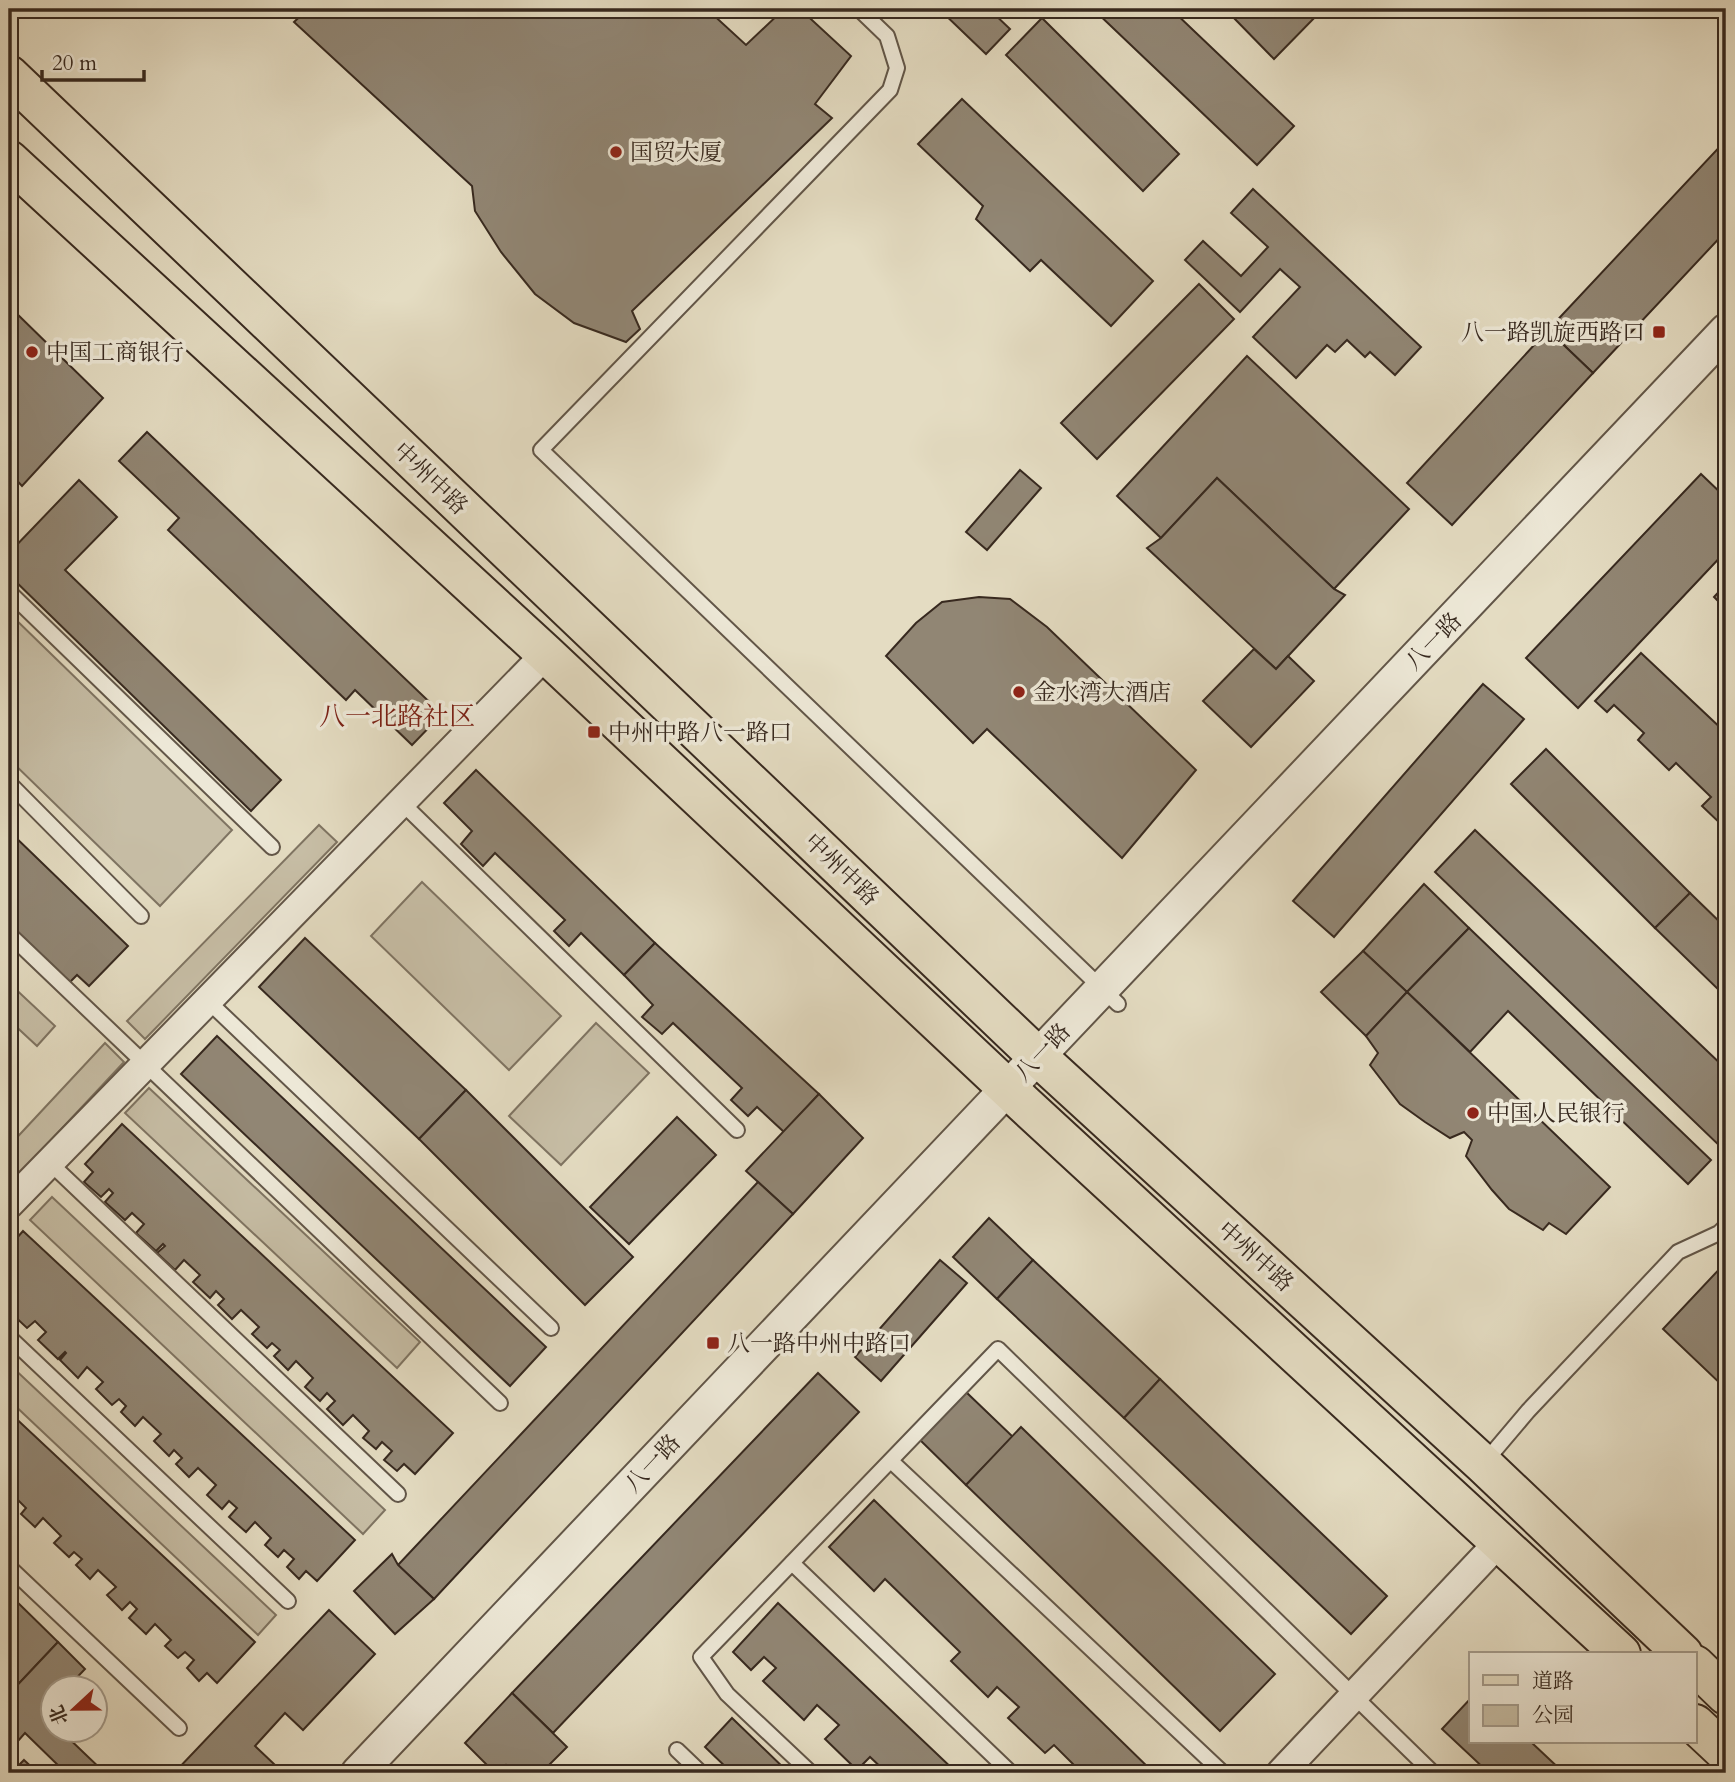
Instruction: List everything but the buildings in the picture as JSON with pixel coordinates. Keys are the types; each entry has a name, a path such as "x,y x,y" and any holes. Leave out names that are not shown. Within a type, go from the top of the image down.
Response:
{"main road":[{"name":"中州中路","path":"9,75 1046,1065 1483,1464 1681,1652"},
{"name":"中州中路","path":"9,160 546,654 1016,1096 1619,1652"},
{"path":"1696,1666 1726,1695"},
{"path":"1696,1725 1726,1753"}],"street":[{"name":"八一路","path":"358,1773 1046,1065 1726,331"},
{"name":"八一路","path":"1110,996 1726,365"},
{"path":"9,1204 546,654"},
{"name":"八一路","path":"389,1773 1016,1096"},
{"path":"1281,1773 1500,1541"}],"lane":[{"path":"859,9 887,36 897,68 890,90 541,450 1110,996"},
{"path":"9,592 272,847"},
{"path":"9,783 141,916"},
{"path":"400,801 737,1130"},
{"path":"9,934 500,1403"},
{"path":"207,1000 551,1328"},
{"path":"49,1163 398,1494"},
{"path":"1483,1464 1528,1411 1678,1252 1719,1233 1726,1226"},
{"path":"9,1337 288,1601"},
{"path":"811,1773 727,1694 701,1657 998,1349 1433,1773"},
{"path":"891,1461 1223,1773"},
{"path":"792,1563 1011,1773"},
{"path":"9,1567 178,1728"},
{"path":"677,1750 701,1773"}],"green space":[{"path":"9,613 232,830 160,906 9,759"},
{"path":"319,825 337,842 145,1039 127,1021"},
{"path":"422,882 561,1016 509,1070 371,936"},
{"path":"9,983 55,1026 37,1046 9,1020"},
{"path":"596,1023 649,1073 561,1165 509,1116"},
{"path":"105,1043 124,1062 9,1185 9,1146"},
{"path":"149,1088 420,1342 397,1368 125,1113"},
{"path":"52,1197 385,1510 363,1534 30,1220"},
{"path":"9,1364 276,1615 258,1635 9,1400"}],"place":[{"name":"国贸大厦","path":"616,152"},
{"name":"八一路凯旋西路口","path":"1659,332"},
{"name":"中国工商银行","path":"32,352"},
{"name":"金水湾大酒店","path":"1019,692"},
{"name":"中州中路八一路口","path":"594,732"},
{"name":"中国人民银行","path":"1473,1113"},
{"name":"八一路中州中路口","path":"713,1343"}],"district":[{"name":"八一北路社区","path":"397,716"}]}
